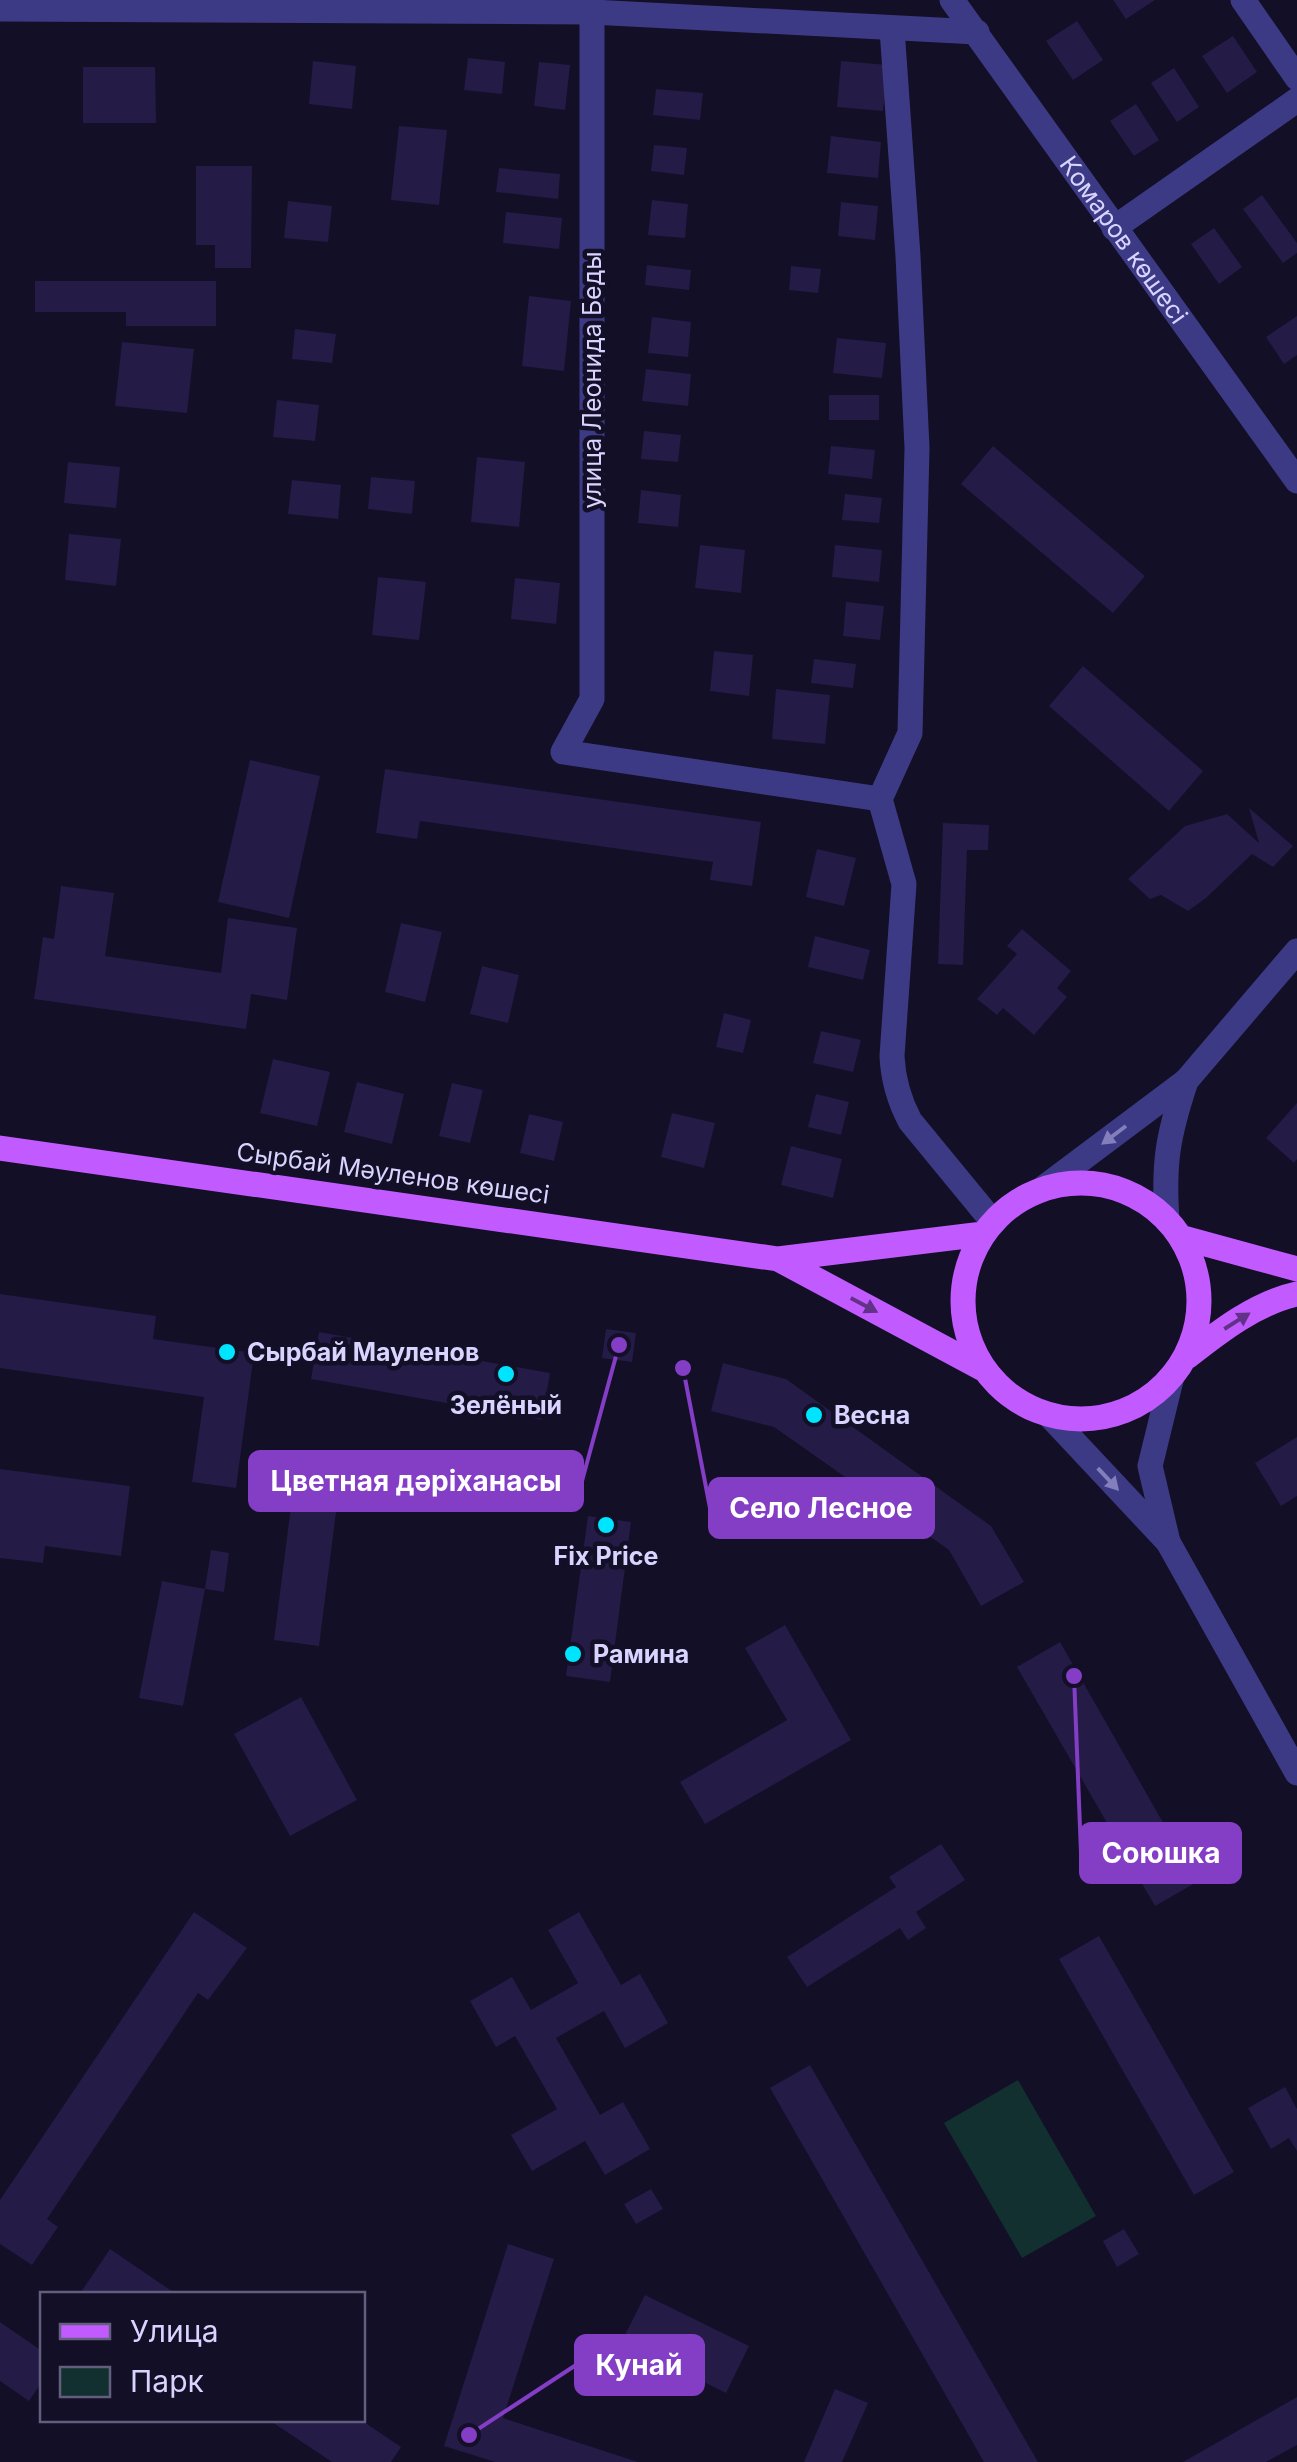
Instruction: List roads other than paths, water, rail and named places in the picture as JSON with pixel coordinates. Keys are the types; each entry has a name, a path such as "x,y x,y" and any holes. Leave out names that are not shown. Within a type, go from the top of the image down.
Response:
{"main road":[{"name":"Сырбай Мәуленов көшесі","path":"0,1148 778,1259"},
{"path":"984,1370 969,1338 962,1302 964,1278 972,1255 988,1228 1015,1202 1042,1189 1075,1183 1108,1186 1140,1199 1173,1228 1194,1266 1199,1298 1195,1330 1178,1368"},
{"path":"778,1259 988,1228"},
{"path":"1173,1228 1297,1269"},
{"path":"778,1259 984,1370 1013,1398 1048,1415 1082,1419 1116,1414 1147,1400 1216,1334 1247,1314 1297,1294"}],"street":[{"name":"Комаров көшесі","path":"952,0 1297,481"},
{"path":"1243,0 1297,78"},
{"path":"0,10 592,6 977,32"},
{"name":"улица Леонида Беды","path":"592,6 592,699 563,752 880,799"},
{"path":"892,29 918,448 910,733 880,799 904,884 893,1077 910,1121 988,1228"},
{"path":"1114,228 1297,100"},
{"path":"1042,1189 1186,1081 1297,950"},
{"path":"1173,1228 1164,1185 1165,1155 1186,1081"},
{"path":"1168,1542 1150,1466 1178,1368"},
{"path":"1048,1415 1168,1542 1297,1773"}],"place":[{"name":"Цветная дәріханасы","path":"619,1345"},
{"name":"Сырбай Мауленов","path":"227,1352"},
{"name":"Село Лесное","path":"683,1368"},
{"name":"Зелёный","path":"506,1374"},
{"name":"Весна","path":"814,1415"},
{"name":"Fix Price","path":"606,1525"},
{"name":"Рамина","path":"573,1654"},
{"name":"Союшка","path":"1074,1676"},
{"name":"Кунай","path":"469,2435"}]}
